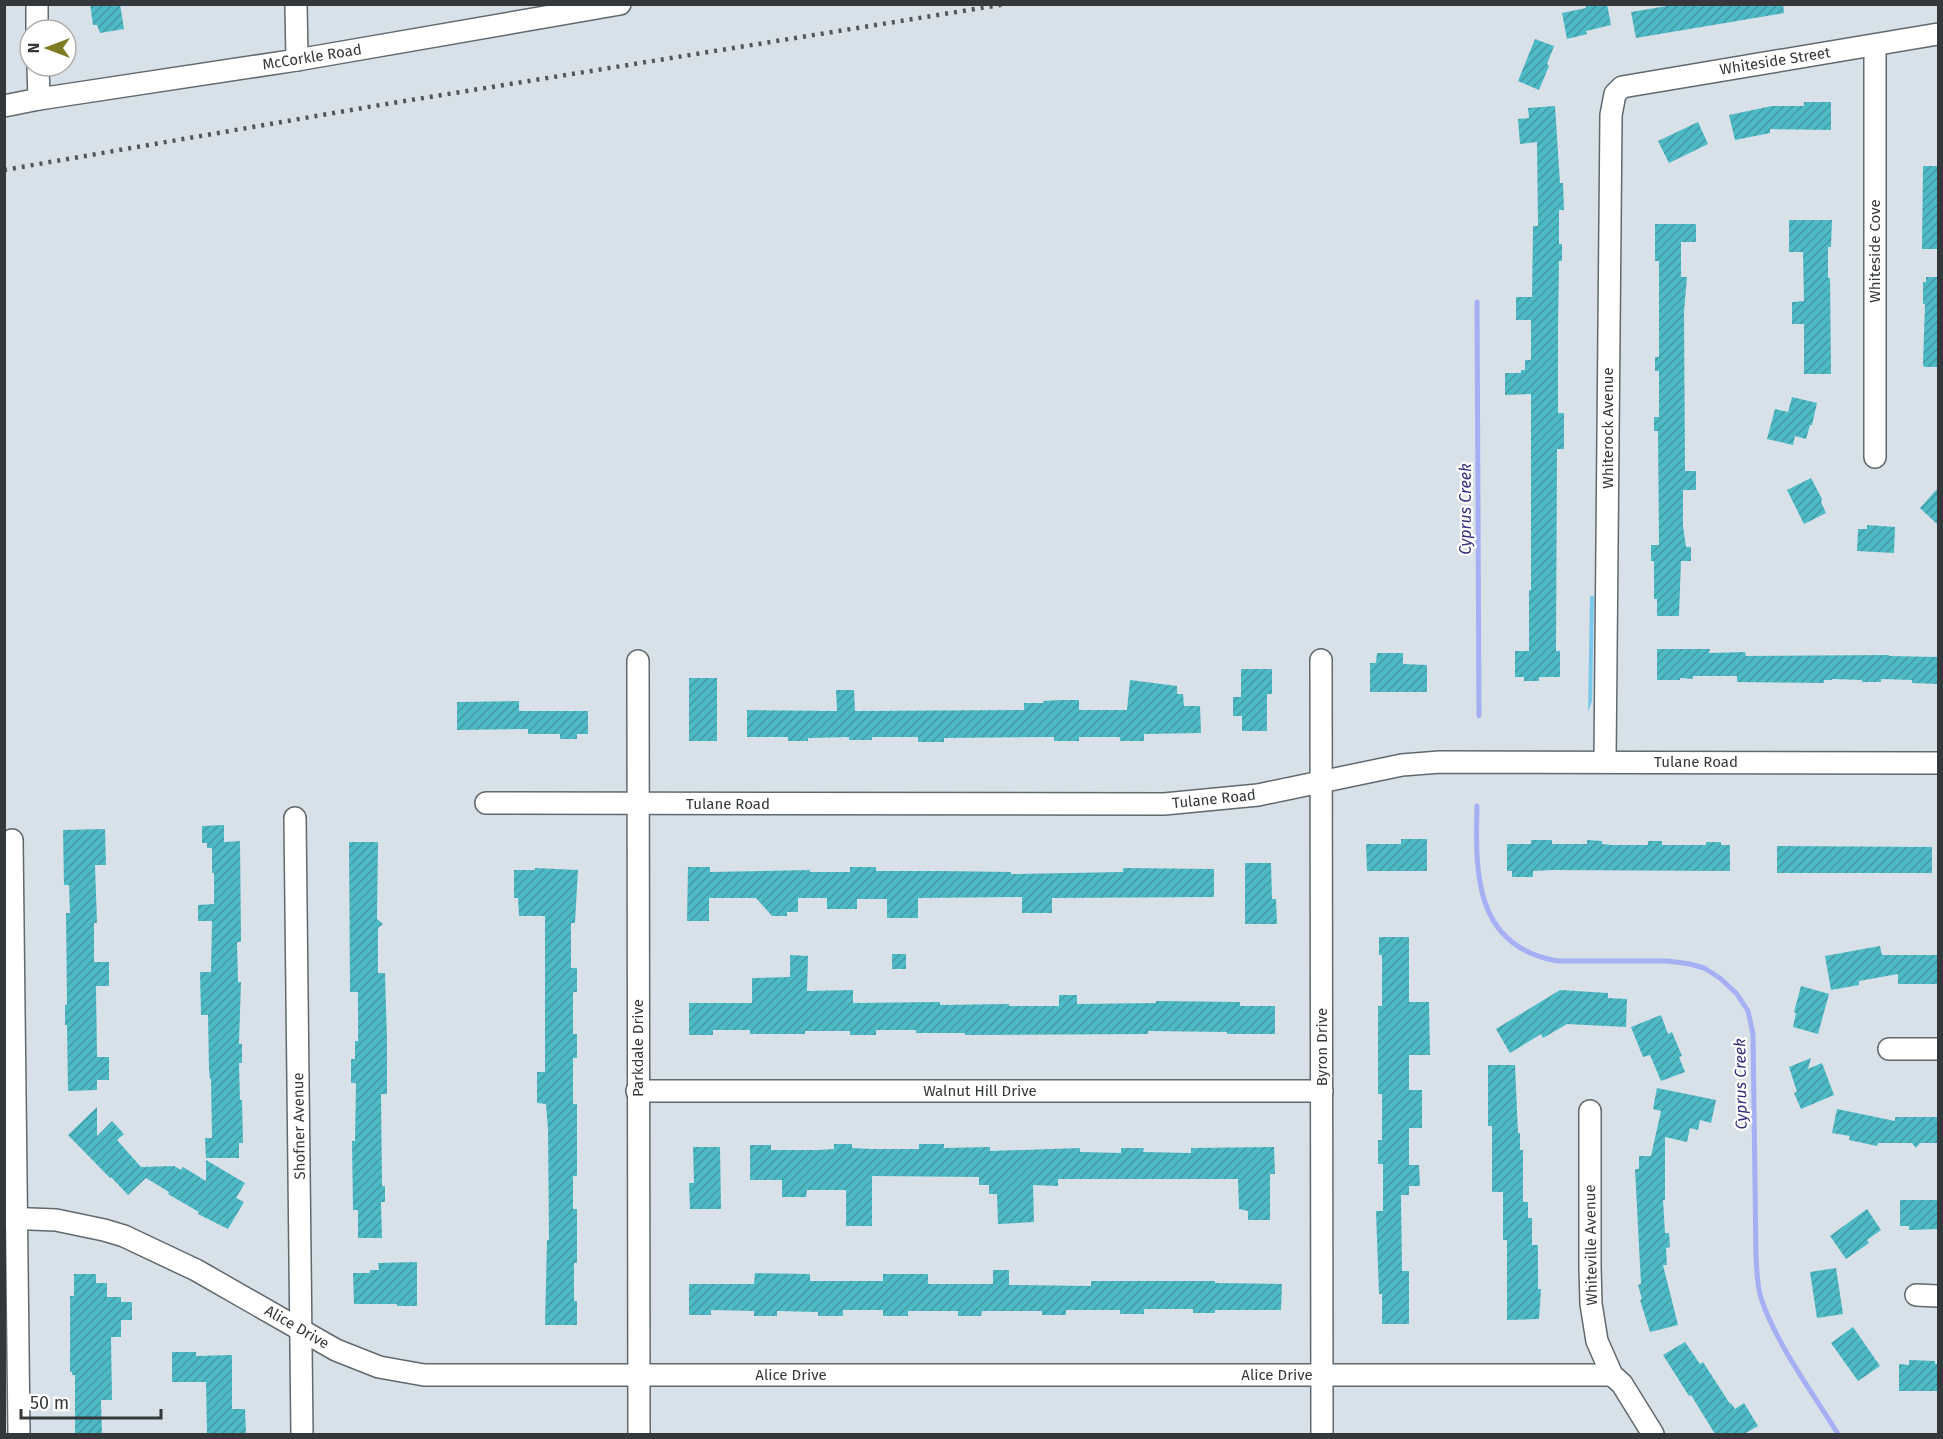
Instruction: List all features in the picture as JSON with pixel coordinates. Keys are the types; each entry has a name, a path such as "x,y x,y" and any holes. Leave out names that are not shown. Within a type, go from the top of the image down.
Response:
{"street":[{"path":"296,4 297,60"},
{"name":"McCorkle Road","path":"4,106 297,60 620,4"},
{"name":"Whiteside Street","path":"1615,94 1622,87 1938,34"},
{"name":"Whiteside Cove","path":"1875,45 1875,457"},
{"path":"38,78 39,99"},
{"name":"Whiterock Avenue","path":"1605,761 1611,115 1615,94"},
{"name":"Byron Drive","path":"1322,660 1322,1434"},
{"name":"Parkdale Drive","path":"638,661 639,1434"},
{"name":"Tulane Road","path":"486,803 1164,804 1234,799 1402,765 1440,762 1938,763"},
{"name":"Shofner Avenue","path":"296,818 302,1434"},
{"path":"12,840 10,1218 19,1434"},
{"path":"1889,1049 1938,1049"},
{"name":"Walnut Hill Drive","path":"638,1091 1322,1091"},
{"name":"Whiteville Avenue","path":"1590,1111 1590,1268 1597,1341 1612,1376 1622,1384 1653,1434"},
{"name":"Alice Drive","path":"10,1218 56,1220 124,1236 196,1270 336,1350 362,1362 424,1376 1612,1376"},
{"path":"1917,1295 1938,1296"}],"shaded area":[{"path":"1590,596 1594,596 1592,701 1588,712"}],"building":[{"path":"90,4 120,4 124,29 100,33 97,25 93,25"},
{"path":"1585,4 1607,4 1611,25 1586,31 1587,34 1567,39 1562,13 1586,8"},
{"path":"1679,4 1783,4 1784,13 1636,38 1631,12"},
{"path":"1535,39 1554,46 1539,90 1518,81"},
{"path":"1804,102 1831,102 1831,130 1770,129 1770,133 1735,140 1729,115 1772,106 1804,106"},
{"path":"1555,106 1564,210 1559,210 1559,244 1562,244 1562,261 1559,261 1558,413 1564,413 1564,449 1557,449 1556,651 1560,651 1560,677 1539,677 1539,681 1524,681 1524,677 1515,677 1515,651 1529,651 1531,394 1505,395 1505,373 1521,373 1521,370 1525,370 1525,360 1531,360 1531,320 1516,320 1516,297 1532,297 1533,226 1538,226 1537,142 1520,144 1518,119 1529,118 1528,108"},
{"path":"1698,122 1708,144 1669,163 1658,141"},
{"path":"1923,166 1938,166 1938,249 1922,249"},
{"path":"1789,220 1832,220 1831,247 1828,247 1831,374 1804,374 1804,324 1792,324 1792,302 1804,301 1803,252 1789,252"},
{"path":"1655,224 1696,224 1696,242 1681,242 1681,277 1687,277 1684,311 1685,471 1696,471 1696,490 1683,490 1683,526 1686,547 1691,547 1691,561 1681,561 1679,616 1657,616 1657,599 1654,599 1654,561 1651,561 1651,545 1659,545 1658,431 1654,431 1654,417 1659,417 1659,371 1655,371 1655,357 1659,357 1659,261 1655,261"},
{"path":"1926,277 1938,277 1938,367 1924,367 1923,364 1925,304 1923,304 1923,282 1926,282"},
{"path":"1792,397 1817,403 1806,439 1795,436 1793,445 1767,439 1775,409 1788,412"},
{"path":"1811,478 1822,499 1826,513 1804,524 1787,490"},
{"path":"1938,488 1938,525 1920,508"},
{"path":"1867,525 1895,527 1894,553 1857,551 1858,529 1867,529"},
{"path":"1657,649 1710,649 1709,653 1745,652 1746,656 1938,657 1938,684 1881,679 1881,682 1832,679 1824,680 1824,683 1737,682 1737,676 1693,676 1693,679 1657,680"},
{"path":"1377,653 1403,653 1403,664 1427,665 1427,692 1370,692 1370,663 1376,663"},
{"path":"1241,669 1272,669 1272,694 1267,694 1267,731 1242,731 1242,716 1233,716 1233,697 1241,697"},
{"path":"689,678 717,678 717,741 689,741"},
{"path":"1130,680 1177,686 1177,694 1183,694 1184,706 1200,706 1201,733 1144,734 1144,741 1120,741 1120,737 1079,737 1079,741 1054,741 1054,737 944,738 944,742 918,742 918,737 872,737 872,740 849,740 849,737 808,738 808,741 788,741 788,737 747,737 747,710 837,711 836,690 854,690 855,711 1024,710 1024,703 1060,700 1079,700 1079,710 1127,710"},
{"path":"519,701 519,711 588,711 588,734 577,734 577,739 560,739 560,734 528,734 528,729 457,730 457,702"},
{"path":"224,825 224,842 240,841 241,942 237,942 238,982 241,982 239,1044 242,1044 242,1063 239,1063 243,1143 239,1143 239,1158 206,1158 205,1138 212,1138 211,1079 208,1015 201,1015 200,972 211,972 212,921 198,921 198,905 214,904 214,873 212,873 212,848 207,848 207,843 202,843 202,826"},
{"path":"105,829 106,865 95,865 97,923 94,923 94,962 109,962 109,986 96,986 97,1057 109,1057 109,1080 97,1080 97,1090 68,1091 67,1025 65,1025 65,1005 67,1005 66,913 70,913 69,885 64,885 63,830"},
{"path":"1401,839 1427,839 1427,871 1367,871 1366,844 1401,844"},
{"path":"1531,840 1552,840 1552,844 1587,844 1587,840 1602,841 1602,844 1612,845 1648,845 1648,841 1662,841 1662,845 1706,845 1706,842 1721,842 1721,845 1730,845 1730,871 1552,870 1533,871 1533,877 1512,877 1512,871 1507,871 1507,844 1531,844"},
{"path":"349,842 378,842 377,919 383,924 378,928 378,973 385,973 387,1040 387,1094 381,1094 382,1186 385,1186 385,1202 381,1202 382,1238 358,1238 358,1210 353,1210 352,1141 355,1141 356,1083 351,1083 351,1059 355,1059 355,1041 358,1041 358,992 350,992"},
{"path":"1777,846 1932,847 1932,873 1777,873"},
{"path":"1245,863 1271,863 1272,899 1276,899 1277,924 1245,924"},
{"path":"688,867 710,867 710,872 810,870 810,872 850,872 850,867 876,867 876,871 1011,872 1011,874 1123,872 1123,868 1214,869 1214,897 1052,898 1052,913 1022,913 1022,897 918,898 918,918 887,918 887,899 857,899 857,909 827,909 827,898 798,898 798,912 787,912 787,916 772,916 756,898 709,898 709,921 687,921"},
{"path":"535,868 578,870 575,923 571,923 571,968 577,968 577,992 573,992 573,1034 577,1034 577,1058 573,1058 573,1104 577,1104 577,1176 573,1176 573,1209 577,1209 574,1301 577,1301 577,1325 545,1325 547,1240 549,1240 548,1130 546,1104 537,1103 537,1072 545,1072 545,916 519,916 518,898 514,898 514,870 535,870"},
{"path":"1379,937 1409,937 1409,1002 1429,1002 1430,1055 1409,1055 1409,1090 1422,1090 1422,1128 1409,1128 1409,1165 1419,1165 1420,1186 1409,1186 1409,1195 1401,1195 1402,1271 1409,1271 1409,1324 1382,1324 1382,1294 1379,1294 1376,1211 1383,1211 1383,1164 1378,1164 1378,1140 1382,1140 1382,1094 1378,1094 1378,1006 1382,1006 1382,955 1379,955"},
{"path":"1880,946 1882,955 1938,955 1938,984 1898,984 1898,974 1859,981 1859,985 1831,990 1825,956"},
{"path":"892,954 906,954 906,969 892,969"},
{"path":"790,955 808,956 807,991 853,990 853,1003 940,1002 940,1005 1059,1006 1059,995 1077,995 1077,1004 1156,1003 1156,1001 1240,1002 1240,1006 1275,1006 1275,1034 1148,1031 1148,1034 965,1035 965,1033 916,1033 916,1030 876,1030 876,1035 850,1035 850,1031 750,1034 750,1030 713,1030 713,1035 689,1035 689,1003 752,1003 752,978 790,977"},
{"path":"1801,986 1829,994 1818,1034 1793,1027 1796,1013 1794,1012"},
{"path":"1560,990 1608,993 1608,998 1627,999 1626,1027 1567,1024 1543,1038 1541,1034 1510,1053 1496,1029"},
{"path":"1661,1015 1668,1034 1672,1032 1682,1056 1679,1057 1685,1072 1661,1081 1650,1055 1643,1057 1631,1027"},
{"path":"1811,1058 1808,1069 1822,1063 1834,1095 1801,1109 1794,1093 1797,1092 1789,1067"},
{"path":"1488,1065 1515,1065 1518,1133 1520,1133 1520,1150 1523,1150 1523,1202 1528,1202 1528,1218 1532,1218 1532,1245 1538,1245 1538,1289 1541,1289 1539,1319 1507,1320 1507,1240 1503,1240 1503,1192 1492,1192 1492,1126 1488,1126"},
{"path":"1657,1088 1716,1100 1711,1123 1700,1120 1698,1130 1690,1128 1687,1142 1665,1137 1665,1200 1663,1200 1665,1233 1669,1233 1670,1247 1666,1248 1667,1265 1663,1265 1678,1325 1650,1332 1638,1285 1641,1284 1635,1169 1639,1169 1639,1156 1651,1156 1661,1111 1653,1109"},
{"path":"97,1107 97,1136 112,1121 124,1134 117,1140 141,1167 174,1166 181,1170 183,1167 206,1181 206,1160 245,1183 236,1198 244,1202 228,1229 198,1214 199,1212 146,1178 128,1195 68,1135"},
{"path":"1837,1109 1895,1121 1895,1117 1938,1117 1938,1143 1920,1143 1916,1148 1912,1143 1878,1143 1877,1146 1849,1140 1850,1136 1832,1133"},
{"path":"834,1144 852,1144 852,1148 872,1149 919,1149 919,1144 944,1144 944,1148 990,1147 990,1151 1080,1148 1080,1152 1121,1153 1121,1148 1144,1148 1143,1152 1191,1153 1191,1148 1274,1147 1275,1174 1270,1174 1270,1220 1248,1220 1248,1211 1239,1209 1238,1179 1058,1179 1058,1186 1033,1185 1034,1222 998,1224 997,1194 989,1194 989,1185 979,1185 979,1177 872,1176 872,1226 846,1226 846,1190 807,1190 806,1197 782,1197 782,1180 750,1180 750,1145 771,1145 771,1150 819,1150 834,1149"},
{"path":"693,1147 720,1147 721,1209 690,1209 689,1183 694,1183"},
{"path":"1900,1200 1938,1200 1937,1229 1909,1230 1909,1226 1900,1226"},
{"path":"1867,1209 1881,1230 1867,1240 1869,1243 1846,1259 1830,1236"},
{"path":"417,1262 417,1306 354,1304 353,1273 370,1273 370,1270 379,1270 378,1263"},
{"path":"1836,1268 1843,1314 1817,1318 1810,1272"},
{"path":"993,1270 1009,1270 1009,1285 1091,1286 1091,1281 1215,1281 1215,1283 1282,1284 1281,1310 1215,1310 1215,1313 1193,1313 1193,1309 1144,1309 1144,1314 1120,1314 1120,1310 1066,1310 1066,1315 1042,1315 1042,1311 982,1311 981,1316 958,1316 958,1311 908,1311 908,1316 883,1316 883,1310 843,1310 843,1316 818,1316 818,1312 777,1311 777,1316 754,1316 754,1311 711,1310 711,1315 689,1315 689,1284 754,1284 755,1273 810,1274 810,1281 883,1281 883,1274 928,1274 928,1284 993,1284"},
{"path":"74,1274 96,1274 96,1283 107,1283 107,1297 121,1297 121,1302 132,1302 132,1320 121,1320 121,1337 111,1337 112,1400 101,1400 102,1434 75,1434 75,1375 70,1372 70,1296 74,1296"},
{"path":"1853,1327 1880,1366 1858,1381 1831,1343"},
{"path":"1685,1342 1700,1364 1703,1362 1730,1404 1735,1409 1744,1403 1758,1426 1744,1434 1715,1434 1663,1355"},
{"path":"172,1352 196,1352 196,1356 232,1355 232,1409 245,1409 246,1434 207,1434 206,1382 172,1382"},
{"path":"1909,1360 1935,1361 1935,1364 1938,1364 1938,1391 1899,1391 1899,1364 1909,1365"}],"waterway":[{"name":"Cyprus Creek","path":"1477,302 1479,716"},
{"name":"Cyprus Creek","path":"1477,806 1477,857 1480,882 1495,924 1510,941 1531,953 1558,961 1668,961 1704,968 1720,978 1737,994 1748,1011 1753,1034 1756,1257 1760,1293 1785,1350 1838,1434"}],"railway":[{"path":"4,170 380,105 1006,4"}]}
